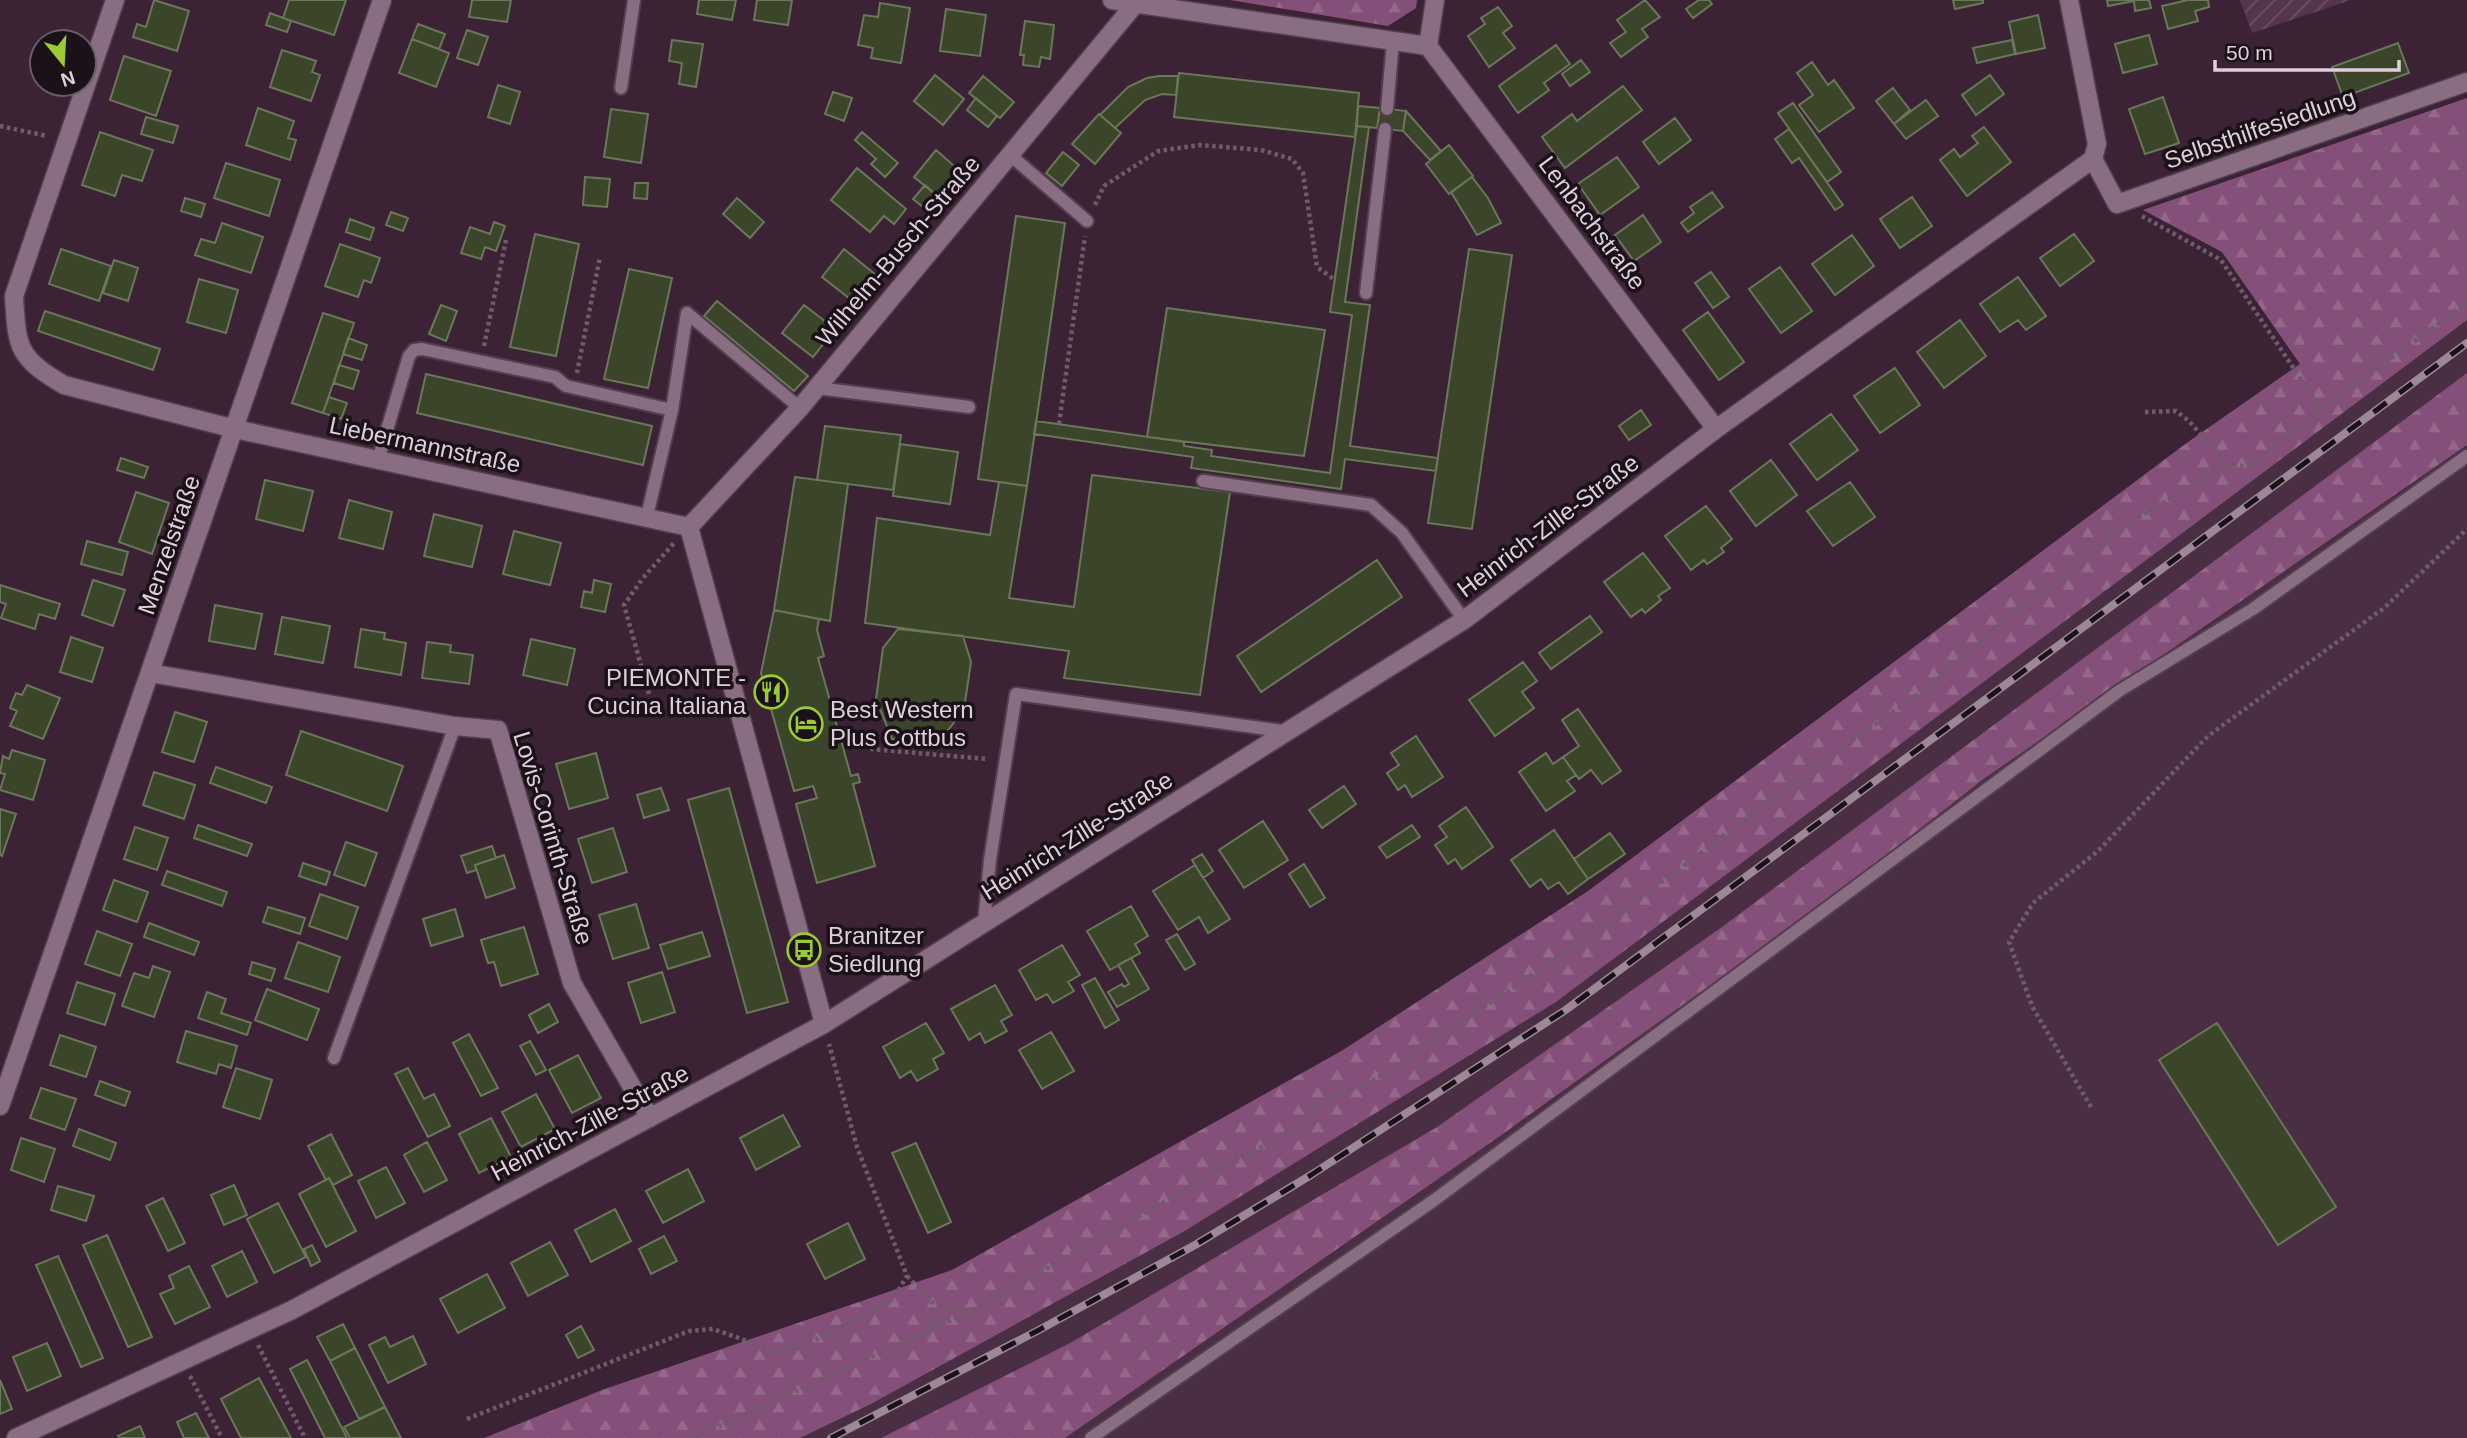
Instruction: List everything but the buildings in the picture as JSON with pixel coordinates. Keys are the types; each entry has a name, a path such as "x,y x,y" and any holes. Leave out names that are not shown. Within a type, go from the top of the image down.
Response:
{"street":[{"name":"Liebermannstraße","path":"115,0 14,296 16,338 27,358 42,372 64,385 235,429 689,527"},
{"name":"Menzelstraße","path":"0,1105 382,0"},
{"path":"1112,0 1428,46 1435,0"},
{"path":"2069,0 2097,144 2092,159 2117,204"},
{"name":"Wilhelm-Busch-Straße","path":"689,527 800,408 1136,2"},
{"name":"Lenbachstraße","path":"1428,46 1716,429"},
{"name":"Selbsthilfesiedlung","path":"2117,204 2467,82"},
{"name":"Heinrich-Zille-Straße","path":"16,1438 292,1310 824,1024 1464,620 1716,429 2092,159"},
{"path":"689,527 824,1024"},
{"name":"Lovis-Corinth-Straße","path":"150,673 455,726 498,730 572,983 650,1118"}],"lane":[{"path":"621,88 634,0"},
{"path":"1387,109 1393,41"},
{"path":"1366,293 1385,129"},
{"path":"1010,155 1087,221"},
{"path":"647,516 671,410 687,313 800,408"},
{"path":"378,460 409,356 414,350 422,349 555,377 566,386 671,410"},
{"path":"817,388 969,407"},
{"path":"1091,1438 1433,1201 2119,691 2253,609 2467,456"},
{"path":"1203,481 1371,505 1402,533 1464,620"},
{"path":"984,923 990,860 1016,694 1289,732"},
{"path":"334,1058 455,726"}],"path":[{"path":"0,126 67,140"},
{"path":"1059,424 1087,221 1104,186 1158,151 1200,145 1261,150 1292,159 1303,173 1317,267 1335,280"},
{"path":"2117,204 2221,260 2321,409"},
{"path":"481,361 506,240"},
{"path":"574,388 600,257"},
{"path":"694,1438 970,1312 1286,1133 1322,1101 1378,1078 1583,941 1830,756 1930,686 2016,609 2071,574 2111,535 2228,466 2249,466 2321,409 2467,303"},
{"path":"2146,412 2176,411 2189,421 2228,466"},
{"path":"649,694 624,605 643,578 689,527"},
{"path":"2091,1107 2032,1006 2009,942 2033,903 2098,851 2208,736 2384,608 2467,529"},
{"path":"870,748 1006,761"},
{"path":"824,1024 857,1147 907,1276 935,1305 970,1312"},
{"path":"467,1419 689,1331 713,1329 773,1350 800,1348 893,1299 907,1276"},
{"path":"928,1333 935,1305"},
{"path":"250,1330 305,1438"},
{"path":"183,1362 222,1438"}],"shaded area":[{"path":"2240,0 2351,0 2252,33"},
{"path":"2467,320 2467,373 1722,927 1437,1127 1070,1343 881,1438 800,1438 871,1404 1183,1232 1556,1002"},
{"path":"2467,445 2467,1438 1065,1438 1500,1136 1829,900 1985,778"}],"green space":[{"path":"1230,0 1417,0 1416,8 1388,26"},
{"path":"2467,98 2467,320 1556,1002 1183,1232 871,1404 800,1438 484,1438 602,1390 952,1270 1343,1050 1588,891 2188,442 2300,364 2222,252 2143,210"},
{"path":"2467,373 2467,445 1985,778 1829,900 1500,1136 1065,1438 881,1438 1070,1343 1437,1127 1722,927"}],"railway":[{"path":"831,1438 1195,1245 1311,1175 1567,1009 2467,343"}],"place":[{"name":"PIEMONTE - Cucina Italiana","path":"771,692"},
{"name":"Best Western Plus Cottbus","path":"806,724"},
{"name":"Branitzer Siedlung","path":"804,950"}]}
